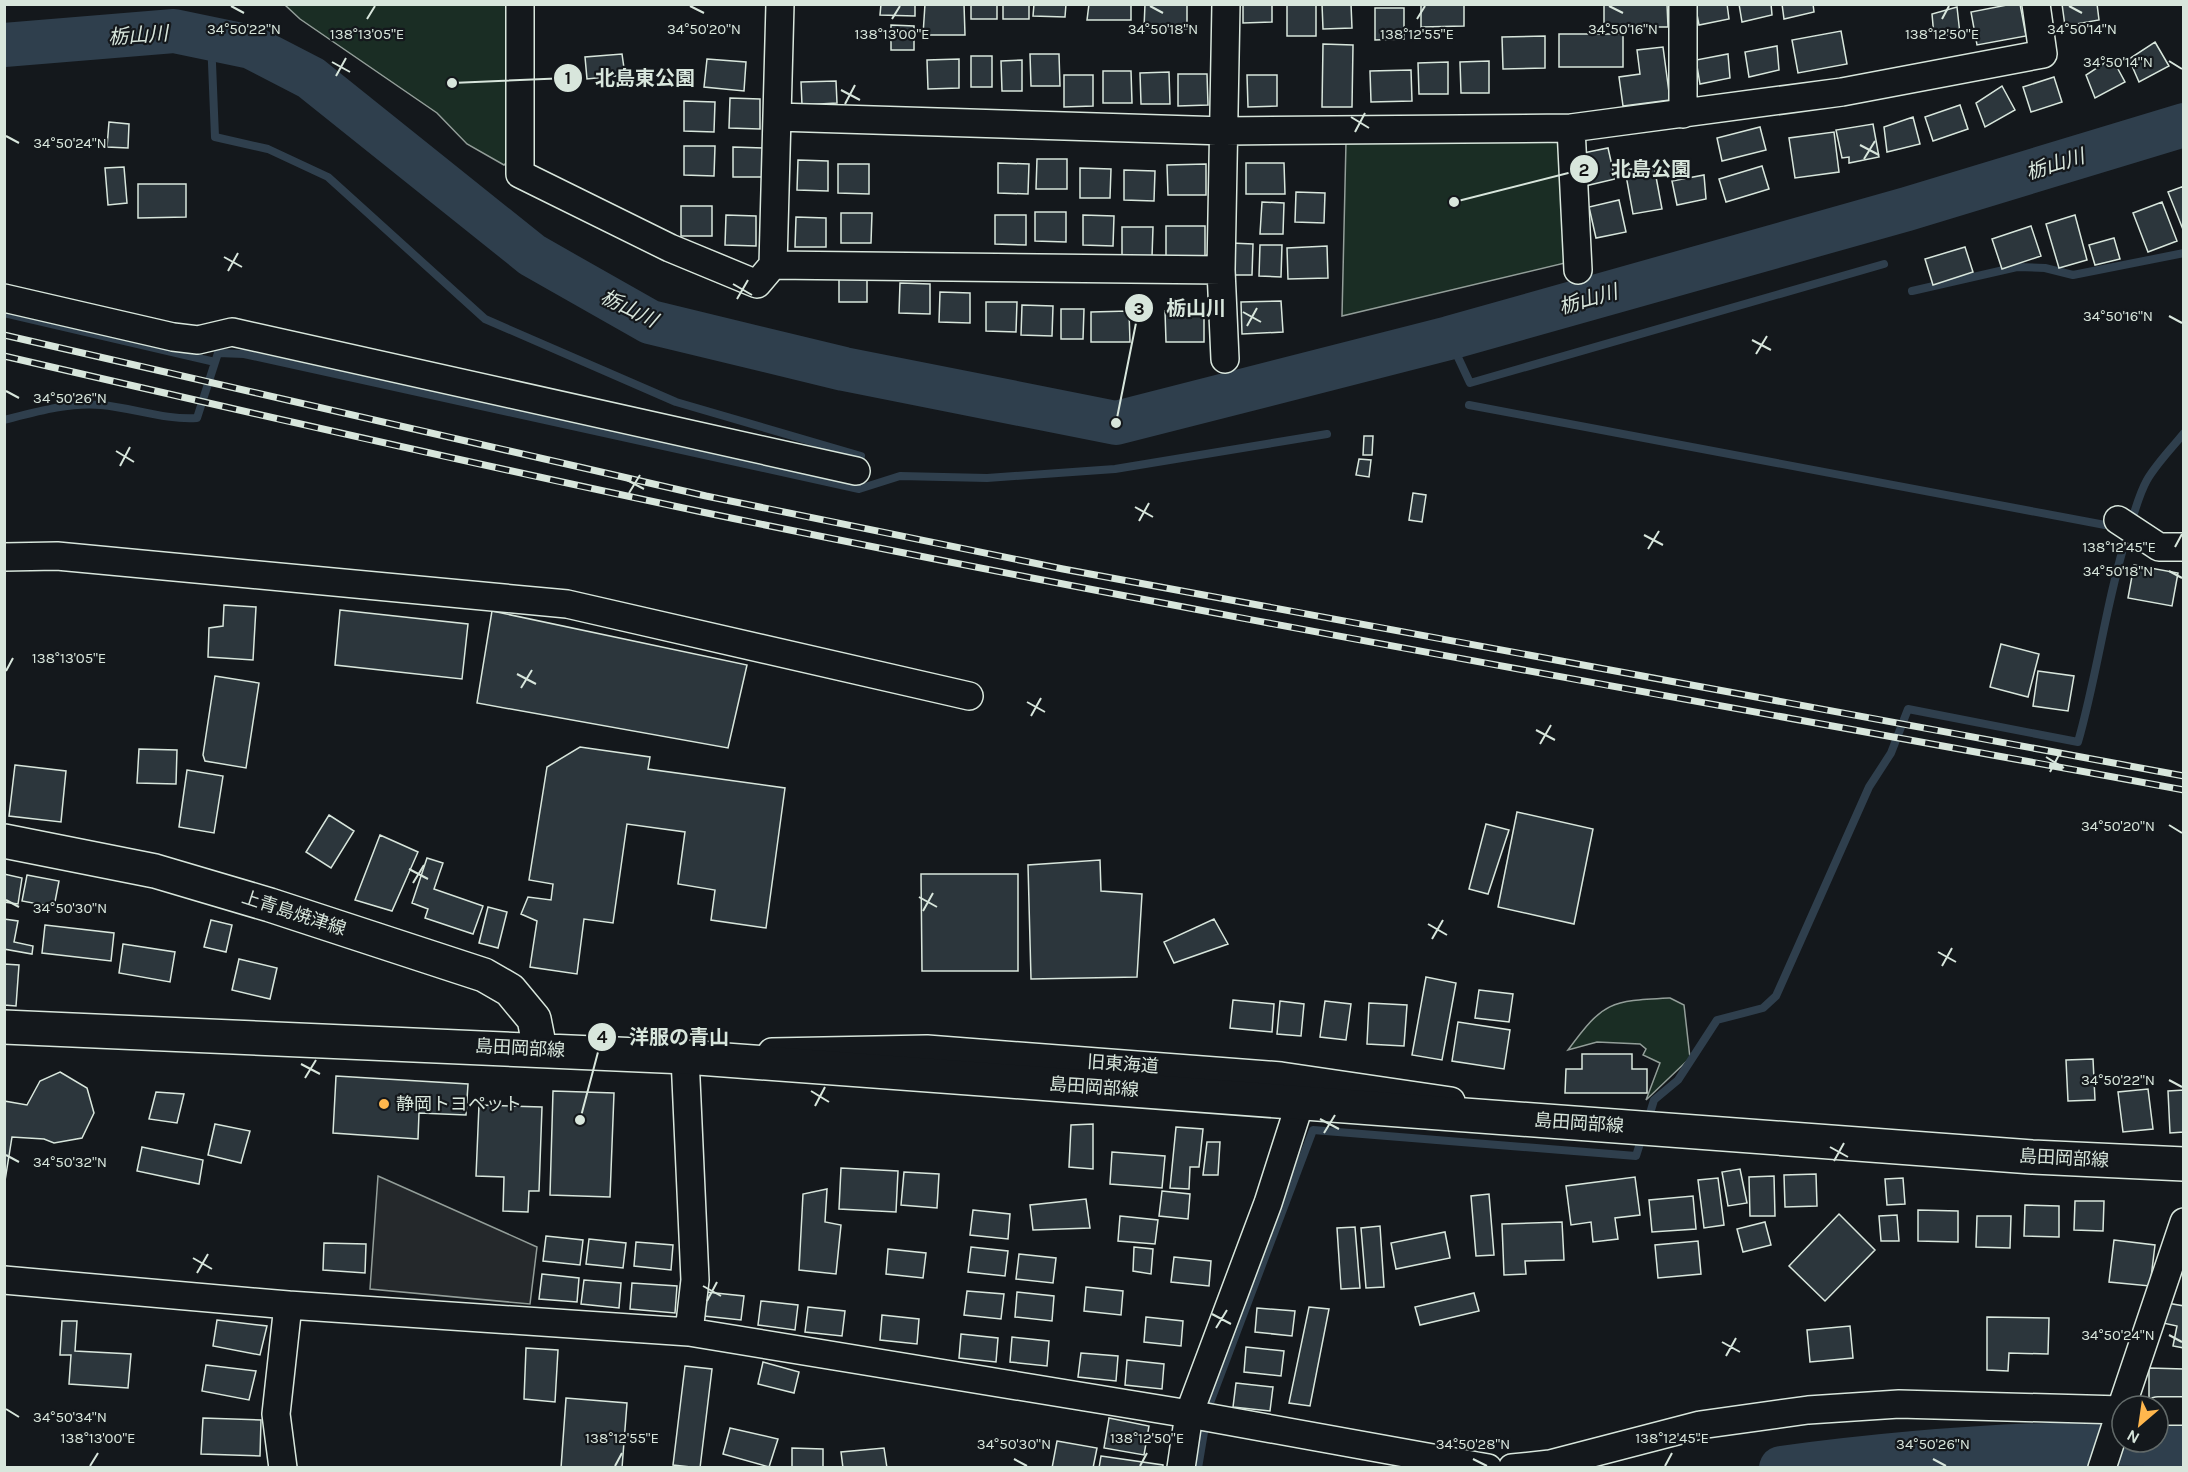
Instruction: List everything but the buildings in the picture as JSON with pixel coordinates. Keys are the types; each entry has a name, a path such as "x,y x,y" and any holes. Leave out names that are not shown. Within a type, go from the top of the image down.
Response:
{"main road":[{"name":"上青島焼津線","path":"4,841 154,871 270,905 484,975 510,990 534,1019 540,1049"},
{"name":"島田岡部線","path":"4,1027 685,1057 2032,1157 2184,1164"}],"street":[{"path":"520,4 520,174 670,248 757,284 773,265 780,4"},
{"path":"1225,359 1221,270 1226,4"},
{"path":"1683,4 1683,114"},
{"path":"777,117 1225,131 1571,128 1842,92 2043,54 2036,4"},
{"path":"1571,128 1578,270"},
{"path":"773,265 1221,270"},
{"path":"4,298 198,340 231,332 856,471"},
{"path":"2118,519 2159,547 2184,547"},
{"path":"4,557 57,556 567,604 969,696"},
{"name":"旧東海道","path":"685,1057 813,1049 951,1051 1281,1076 1412,1094 1557,1122"},
{"path":"685,1057 695,1280 689,1332"},
{"path":"1181,1467 1189,1414 1268,1203 1300,1103"},
{"path":"2126,1394 2184,1222"},
{"path":"4,1280 288,1305 689,1332 1189,1414 1488,1467"},
{"path":"283,1467 276,1414 288,1305"},
{"path":"1512,1467 1550,1464 1700,1425 1808,1410 1899,1404 2110,1413"},
{"path":"2102,1467 2110,1443"}],"green space":[{"path":"285,5 508,5 511,158 504,165 467,144 437,113 300,19"},
{"path":"1560,137 1565,263 1342,316 1346,142"},
{"path":"1670,998 1684,1005 1690,1058 1646,1100 1660,1063 1643,1055 1646,1049 1640,1044 1597,1042 1568,1050 1591,1022 1610,1007 1634,1000"}],"shaded area":[{"path":"378,1176 537,1247 530,1304 370,1289"}],"waterway":[{"name":"栃山川","path":"4,45 174,31 251,47 311,78 532,255 650,322 844,369 1116,423 1449,338 1907,209 2184,125"},
{"path":"211,39 215,137 268,149 328,177 485,319 676,402 861,456"},
{"path":"1912,291 2017,267 2045,268 2073,275 2184,253"},
{"path":"1449,338 1470,383 1884,264"},
{"path":"4,313 215,362"},
{"path":"4,420 52,408 89,404 161,416 197,418 218,353 244,354 859,489 900,476 987,478 1115,469 1327,434"},
{"path":"1469,405 2105,525"},
{"path":"1648,1120 1654,1100 1678,1080 1717,1020 1763,1008 1776,996 1869,787 1891,753 1908,709 2078,742 2120,558 2139,499 2151,474 2184,433"},
{"path":"1198,1468 1208,1408 1313,1130 1636,1156 1642,1137"},
{"path":"1781,1468 1931,1451 2032,1445 2184,1445"}],"railway":[{"path":"4,335 706,496 1063,569 2184,776"},
{"path":"4,356 527,475 1072,586 2184,790"}],"place":[{"name":"北島東公園","path":"452,83"},
{"name":"北島公園","path":"1454,202"},
{"name":"栃山川","path":"1116,423"},
{"name":"静岡トヨペット","path":"384,1104"},
{"name":"洋服の青山","path":"580,1120"}]}
